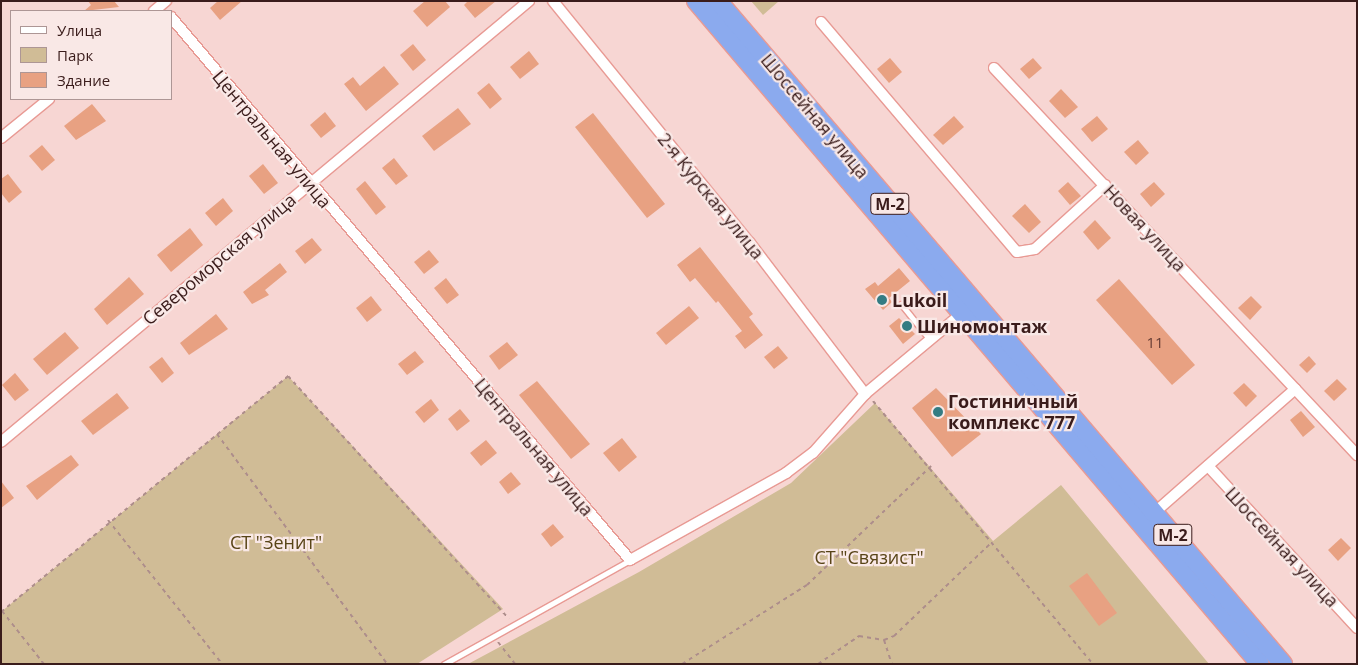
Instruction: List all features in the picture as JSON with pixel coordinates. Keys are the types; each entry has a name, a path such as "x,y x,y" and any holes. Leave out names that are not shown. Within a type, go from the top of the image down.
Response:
{"highway":[{"name":"Шоссейная улица","path":"696,1 1260,664"},
{"name":"Шоссейная улица","path":"718,1 1283,664"}],"street":[{"name":"Североморская улица","path":"1,442 529,1"},
{"name":"2-я Курская улица","path":"552,1 750,243 865,394"},
{"name":"Центральная улица","path":"172,18 309,183 630,560"},
{"path":"822,22 1017,252 1035,249 1104,186"},
{"name":"Новая улица","path":"994,68 1357,454"},
{"path":"1,138 48,100"},
{"path":"630,560 786,473 812,453 865,394 961,314"},
{"path":"1154,513 1295,389"},
{"name":"Шоссейная улица","path":"1208,466 1357,628"}],"lane":[{"path":"901,304 930,340"},
{"path":"444,664 630,560"}],"path":[{"path":"44,664 2,611 108,520 288,376 514,625"},
{"path":"865,394 931,466 1093,664"},
{"path":"217,434 387,664"},
{"path":"682,664 807,585 931,466"},
{"path":"108,520 222,664"},
{"path":"818,664 859,636 884,640 894,636 993,541"},
{"path":"494,636 515,664"},
{"path":"884,640 892,664"}],"green space":[{"path":"751,1 779,1 763,15"},
{"name":"СТ \"Зенит\"","path":"288,376 503,609 417,664 1,664 1,612"},
{"name":"СТ \"Связист\"","path":"875,403 993,541 1061,485 1209,664 468,664 639,572 791,483"}],"building":[{"path":"88,1 114,1 119,7 85,10 91,5"},
{"path":"218,1 242,1 220,20 210,8"},
{"path":"425,1 445,1 450,7 427,27 413,11"},
{"path":"468,1 496,1 475,18 464,5"},
{"path":"413,44 426,60 413,71 400,55"},
{"path":"529,51 539,64 520,79 510,67"},
{"path":"890,58 902,72 889,83 877,69"},
{"path":"1033,58 1042,68 1029,79 1020,69"},
{"path":"384,66 399,84 366,111 344,84 353,77 360,86"},
{"path":"489,83 502,99 490,109 477,93"},
{"path":"1061,89 1078,107 1065,118 1049,101"},
{"path":"92,104 106,121 76,140 64,126"},
{"path":"458,108 471,124 434,151 422,136"},
{"path":"325,112 336,126 321,138 310,125"},
{"path":"593,113 665,204 647,218 575,127"},
{"path":"954,116 964,127 943,145 933,135"},
{"path":"1097,116 1108,129 1092,142 1081,129"},
{"path":"1138,140 1149,153 1136,165 1124,152"},
{"path":"42,145 55,160 42,171 29,156"},
{"path":"394,158 408,176 396,185 382,168"},
{"path":"263,164 278,183 264,194 249,176"},
{"path":"8,174 22,192 9,203 1,193 1,179"},
{"path":"365,181 386,207 376,215 356,189"},
{"path":"1068,182 1081,196 1070,205 1058,191"},
{"path":"1154,182 1165,194 1151,207 1140,194"},
{"path":"223,198 233,211 216,226 205,213"},
{"path":"1025,204 1041,222 1029,233 1012,216"},
{"path":"1095,220 1111,238 1098,250 1083,232"},
{"path":"190,228 203,245 171,272 157,255"},
{"path":"312,238 322,250 305,264 295,251"},
{"path":"700,247 753,314 749,317 763,335 745,349 735,336 742,331 718,301 716,303 695,278 690,282 677,265"},
{"path":"429,250 439,262 424,274 414,262"},
{"path":"280,263 287,272 265,290 269,295 252,304 243,292"},
{"path":"899,268 910,281 889,298 892,302 883,310 865,289 875,282 878,286"},
{"path":"129,277 144,294 107,325 94,309"},
{"path":"446,278 459,295 447,304 434,288"},
{"path":"1119,279 1195,365 1172,385 1096,300"},
{"path":"371,296 382,310 367,322 356,308"},
{"path":"1251,296 1262,307 1250,320 1238,308"},
{"path":"689,306 699,318 666,345 656,333"},
{"path":"216,314 228,329 189,355 180,343"},
{"path":"899,318 915,334 903,344 889,326"},
{"path":"65,332 79,348 47,375 33,359"},
{"path":"507,342 518,355 499,370 489,356"},
{"path":"778,346 788,358 774,369 764,357"},
{"path":"415,351 424,362 407,375 398,364"},
{"path":"1309,356 1316,364 1307,373 1299,365"},
{"path":"162,357 174,373 162,383 149,367"},
{"path":"15,373 29,390 15,401 2,385"},
{"path":"1337,379 1347,389 1334,401 1324,391"},
{"path":"537,381 590,444 571,459 519,395"},
{"path":"1244,383 1257,396 1246,407 1233,393"},
{"path":"936,388 981,434 952,457 912,408"},
{"path":"117,393 129,408 93,435 81,421"},
{"path":"431,399 439,410 424,423 415,412"},
{"path":"460,409 470,421 457,431 448,419"},
{"path":"1301,411 1315,427 1303,437 1290,420"},
{"path":"622,438 637,457 619,472 603,453"},
{"path":"486,440 497,453 481,466 470,453"},
{"path":"71,455 79,465 37,500 26,486"},
{"path":"511,472 521,484 508,494 499,482"},
{"path":"1,481 14,498 1,508"},
{"path":"553,524 564,537 551,547 541,534"},
{"path":"1341,538 1351,548 1338,561 1328,550"},
{"path":"1087,573 1117,613 1099,626 1069,586"}],"place":[{"name":"Lukoil","path":"882,300"},
{"name":"Шиномонтаж","path":"907,326"},
{"name":"Гостиничный комплекс 777","path":"938,412"}]}
